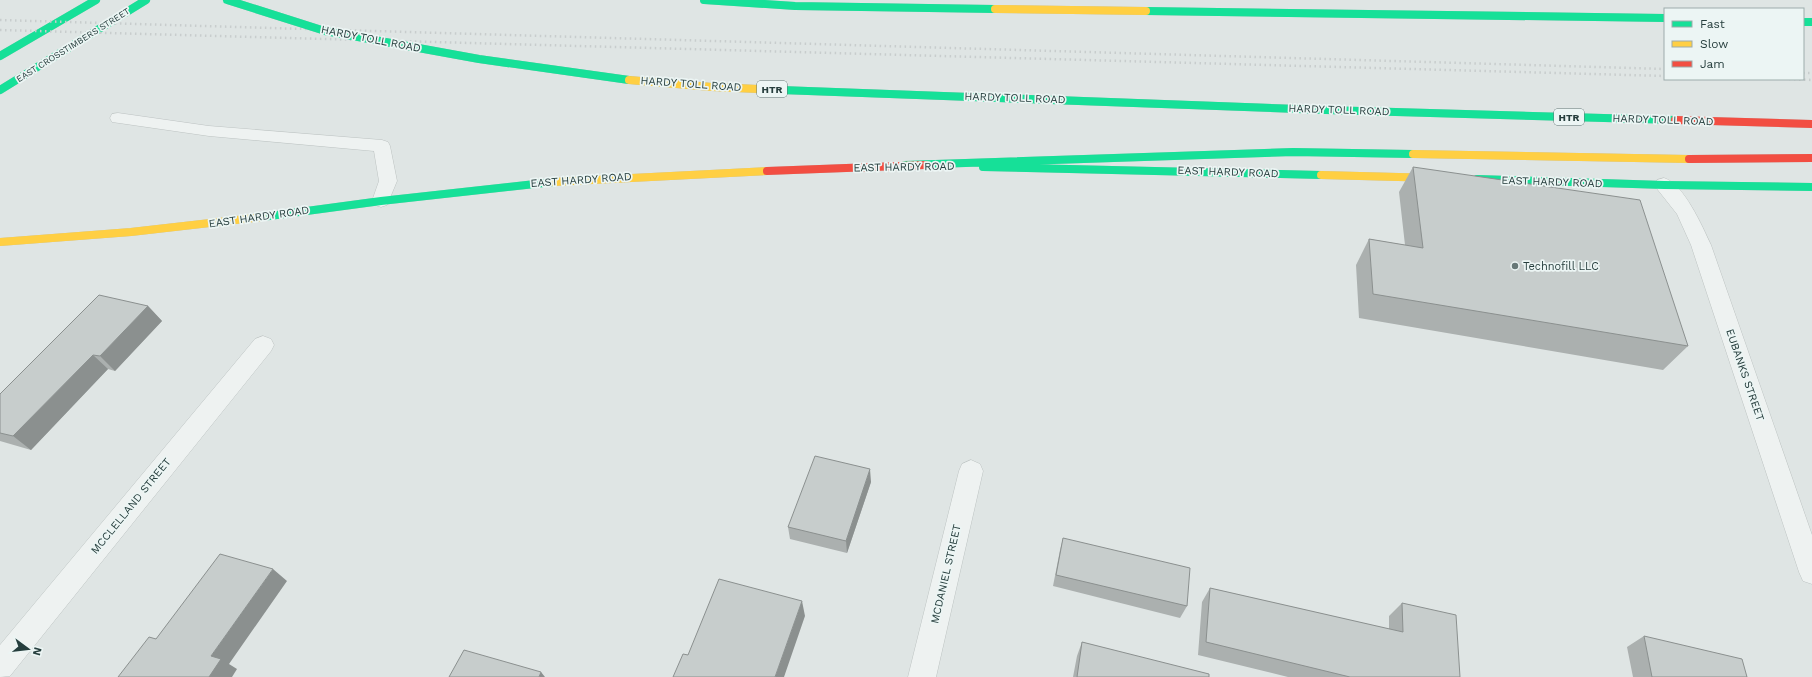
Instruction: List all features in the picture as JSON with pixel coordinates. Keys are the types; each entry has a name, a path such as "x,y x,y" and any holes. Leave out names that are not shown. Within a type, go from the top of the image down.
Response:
{"main road":[{"path":"0,56 96,0"},
{"name":"EAST CROSSTIMBERS STREET","path":"0,90 146,0"},
{"name":"HARDY TOLL ROAD","path":"227,0 325,31 479,59 610,78 712,87 1326,110 1812,124"},
{"path":"704,0 795,6 1664,18"},
{"path":"905,165 1293,152 1718,159 1812,158"},
{"name":"EAST HARDY ROAD","path":"0,242 66,239 176,228 381,201 534,183 655,175 905,165 1443,178"},
{"name":"EAST HARDY ROAD","path":"1467,179 1664,185 1812,187"}],"street":[{"name":"EUBANKS STREET","path":"1664,185 1685,212 1700,244 1812,572"},
{"name":"MCCLELLAND STREET","path":"0,666 263,345"},
{"name":"MCDANIEL STREET","path":"922,677 971,471"}],"lane":[{"path":"118,118 208,131 382,146 388,181 381,201"}],"building":[{"path":"1413,167 1640,200 1688,346 1373,294 1369,239 1423,248"},
{"path":"99,295 148,306 100,356 93,355 13,436 0,433 0,394"},
{"path":"815,456 870,469 846,541 788,527"},
{"path":"1063,538 1190,568 1187,606 1056,575"},
{"path":"220,554 273,569 211,656 221,659 209,677 118,677 149,637 156,639"},
{"path":"719,579 802,601 775,677 673,677 683,654 688,655"},
{"path":"1210,588 1403,632 1402,603 1456,615 1460,677 1350,677 1206,642"},
{"path":"1644,636 1742,659 1747,677 1652,677"},
{"path":"1082,642 1209,674 1209,677 1077,677"},
{"path":"464,650 541,672 539,677 449,677"}],"railway":[{"path":"0,20 1664,69"},
{"path":"0,30 1664,76"},
{"path":"1804,73 1812,73"},
{"path":"1804,80 1812,80"}],"traffic: fast":[{"path":"0,56 96,0"},
{"path":"0,90 146,0"},
{"path":"227,0 325,31 479,59 629,80"},
{"path":"704,0 795,6 995,9"},
{"path":"1146,11 1664,18"},
{"path":"1804,22 1812,22"},
{"path":"781,90 1326,110"},
{"path":"1326,110 1675,120"},
{"path":"905,165 1293,152 1413,154"},
{"path":"983,167 1321,175"},
{"path":"1477,179 1664,185 1812,187"},
{"path":"262,217 381,201 553,182"}],"traffic: slow":[{"path":"995,9 1146,11"},
{"path":"629,80 712,87 781,90"},
{"path":"1413,154 1689,159"},
{"path":"553,182 767,171"},
{"path":"1321,175 1437,178"},
{"path":"0,242 131,232 262,217"}],"traffic: jam":[{"path":"1675,120 1812,124"},
{"path":"1689,159 1812,158"},
{"path":"767,171 925,165"}],"place":[{"name":"Technofill LLC","path":"1515,266"}]}
